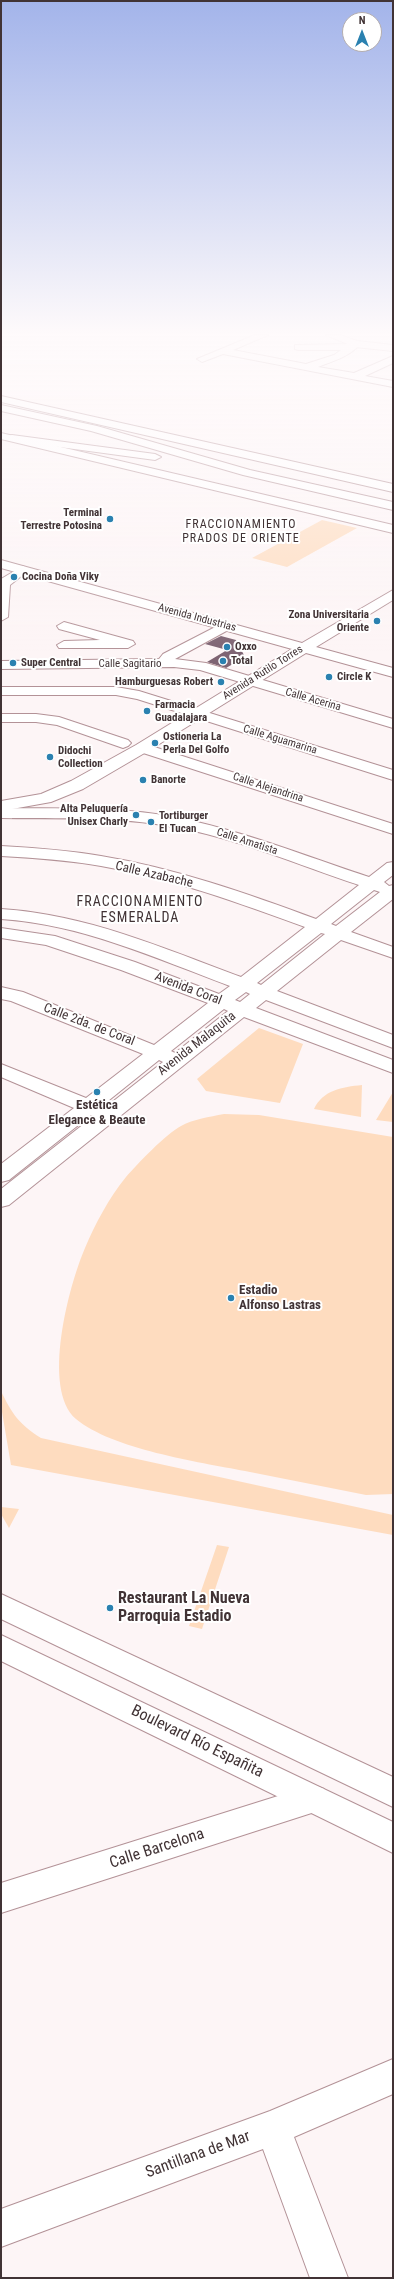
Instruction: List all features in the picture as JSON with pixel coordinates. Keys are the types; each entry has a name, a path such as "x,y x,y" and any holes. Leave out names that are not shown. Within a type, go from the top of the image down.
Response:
{"main road":[{"path":"25,441 393,529"},
{"path":"39,441 155,457"},
{"path":"83,441 393,512"},
{"path":"139,441 248,473 393,506"},
{"path":"176,441 342,494"},
{"path":"188,441 393,488"},
{"path":"293,465 305,471 393,493"},
{"path":"365,522 393,524"},
{"name":"Avenida Industrias","path":"1,555 22,567 258,635 302,642 345,659 393,673"},
{"name":"Avenida Industrias","path":"1,564 22,567 302,642 393,663"},
{"name":"Avenida Rutilo Torres","path":"1,795 29,789 60,779 182,709 234,677 278,657 393,583"},
{"name":"Avenida Rutilo Torres","path":"302,642 393,594"},
{"path":"258,635 271,644 278,657 345,659"},
{"name":"Avenida Rutilo Torres","path":"1,806 45,798 77,784 142,748 198,714 249,681 278,657"},
{"path":"1,1606 393,1793"},
{"name":"Boulevard Río Españita","path":"1,1647 393,1838"}],"street":[{"path":"1,569 22,567"},
{"path":"1,617 1,591 4,582 22,567"},
{"path":"62,610 64,645 67,664"},
{"path":"64,626 128,644"},
{"path":"163,664 168,656 225,626"},
{"path":"64,645 128,644 143,638"},
{"name":"Calle Sagitario","path":"1,665 163,664 201,666 234,677"},
{"name":"Calle Acerina","path":"234,677 393,724"},
{"name":"Calle Aguamarina","path":"1,691 127,692 393,775"},
{"path":"1,718 36,718 59,721 124,743"},
{"name":"Calle Alejandrina","path":"142,748 393,829"},
{"name":"Calle Amatista","path":"1,813 124,815 174,822 220,833 393,891"},
{"name":"Calle Azabache","path":"1,851 24,851 65,856 174,877 393,953"},
{"name":"Avenida Malaquita","path":"4,1168 88,1106 393,867"},
{"name":"Avenida Malaquita","path":"1,1200 176,1060 393,891"},
{"name":"Avenida Coral","path":"1,914 42,917 90,929 243,984 393,1044"},
{"name":"Avenida Coral","path":"1,933 49,940 128,966 386,1064"},
{"name":"Calle 2da. de Coral","path":"1,993 16,996 176,1060"},
{"path":"386,1064 393,1044"},
{"path":"1,1070 108,1115"},
{"path":"4,1168 30,1176"},
{"name":"Calle Barcelona","path":"1,1898 313,1799"},
{"name":"Santillana de Mar","path":"1,2228 273,2128 393,2076"},
{"path":"273,2128 329,2278"}],"shaded area":[{"path":"322,520 357,528 287,567 252,558"},
{"path":"259,1028 303,1044 280,1103 206,1091 197,1079"},
{"path":"362,1085 361,1117 314,1109 322,1098 340,1088"},
{"path":"393,1092 393,1122 376,1120"},
{"name":"Estadio Alfonso Lastras","path":"224,1114 259,1115 393,1137 393,1494 366,1495 156,1453 111,1439 92,1429 76,1419 66,1405 60,1385 59,1361 61,1336 66,1310 72,1286 89,1239 108,1202 126,1177 144,1157 175,1130 181,1126 202,1118"},
{"path":"1,1391 17,1418 27,1428 41,1438 393,1515 393,1535 11,1465 1,1406"},
{"path":"1,1507 19,1509 9,1528 1,1514"},
{"path":"217,1545 229,1547 202,1629 189,1626"}],"building":[{"path":"221,636 236,640 245,657 226,668 207,662 227,650 205,644"}],"place":[{"name":"Terminal Terrestre Potosina","path":"110,519"},
{"name":"Cocina Doña Viky","path":"14,577"},
{"name":"Zona Universitaria Oriente","path":"377,621"},
{"name":"Oxxo","path":"227,647"},
{"name":"Total","path":"223,661"},
{"name":"Super Central","path":"13,663"},
{"name":"Circle K","path":"329,677"},
{"name":"Hamburguesas Robert","path":"221,682"},
{"name":"Farmacia Guadalajara","path":"147,711"},
{"name":"Ostioneria La Perla Del Golfo","path":"155,743"},
{"name":"Didochi Collection","path":"50,757"},
{"name":"Banorte","path":"143,780"},
{"name":"Alta Peluquería Unisex Charly","path":"136,815"},
{"name":"Tortiburger El Tucan","path":"151,822"},
{"name":"Estética Elegance & Beaute","path":"97,1092"},
{"name":"Estadio Alfonso Lastras","path":"231,1298"},
{"name":"Restaurant La Nueva Parroquia Estadio","path":"110,1608"}],"district":[{"name":"FRACCIONAMIENTO PRADOS DE ORIENTE","path":"241,532"},
{"name":"FRACCIONAMIENTO ESMERALDA","path":"140,910"}]}
